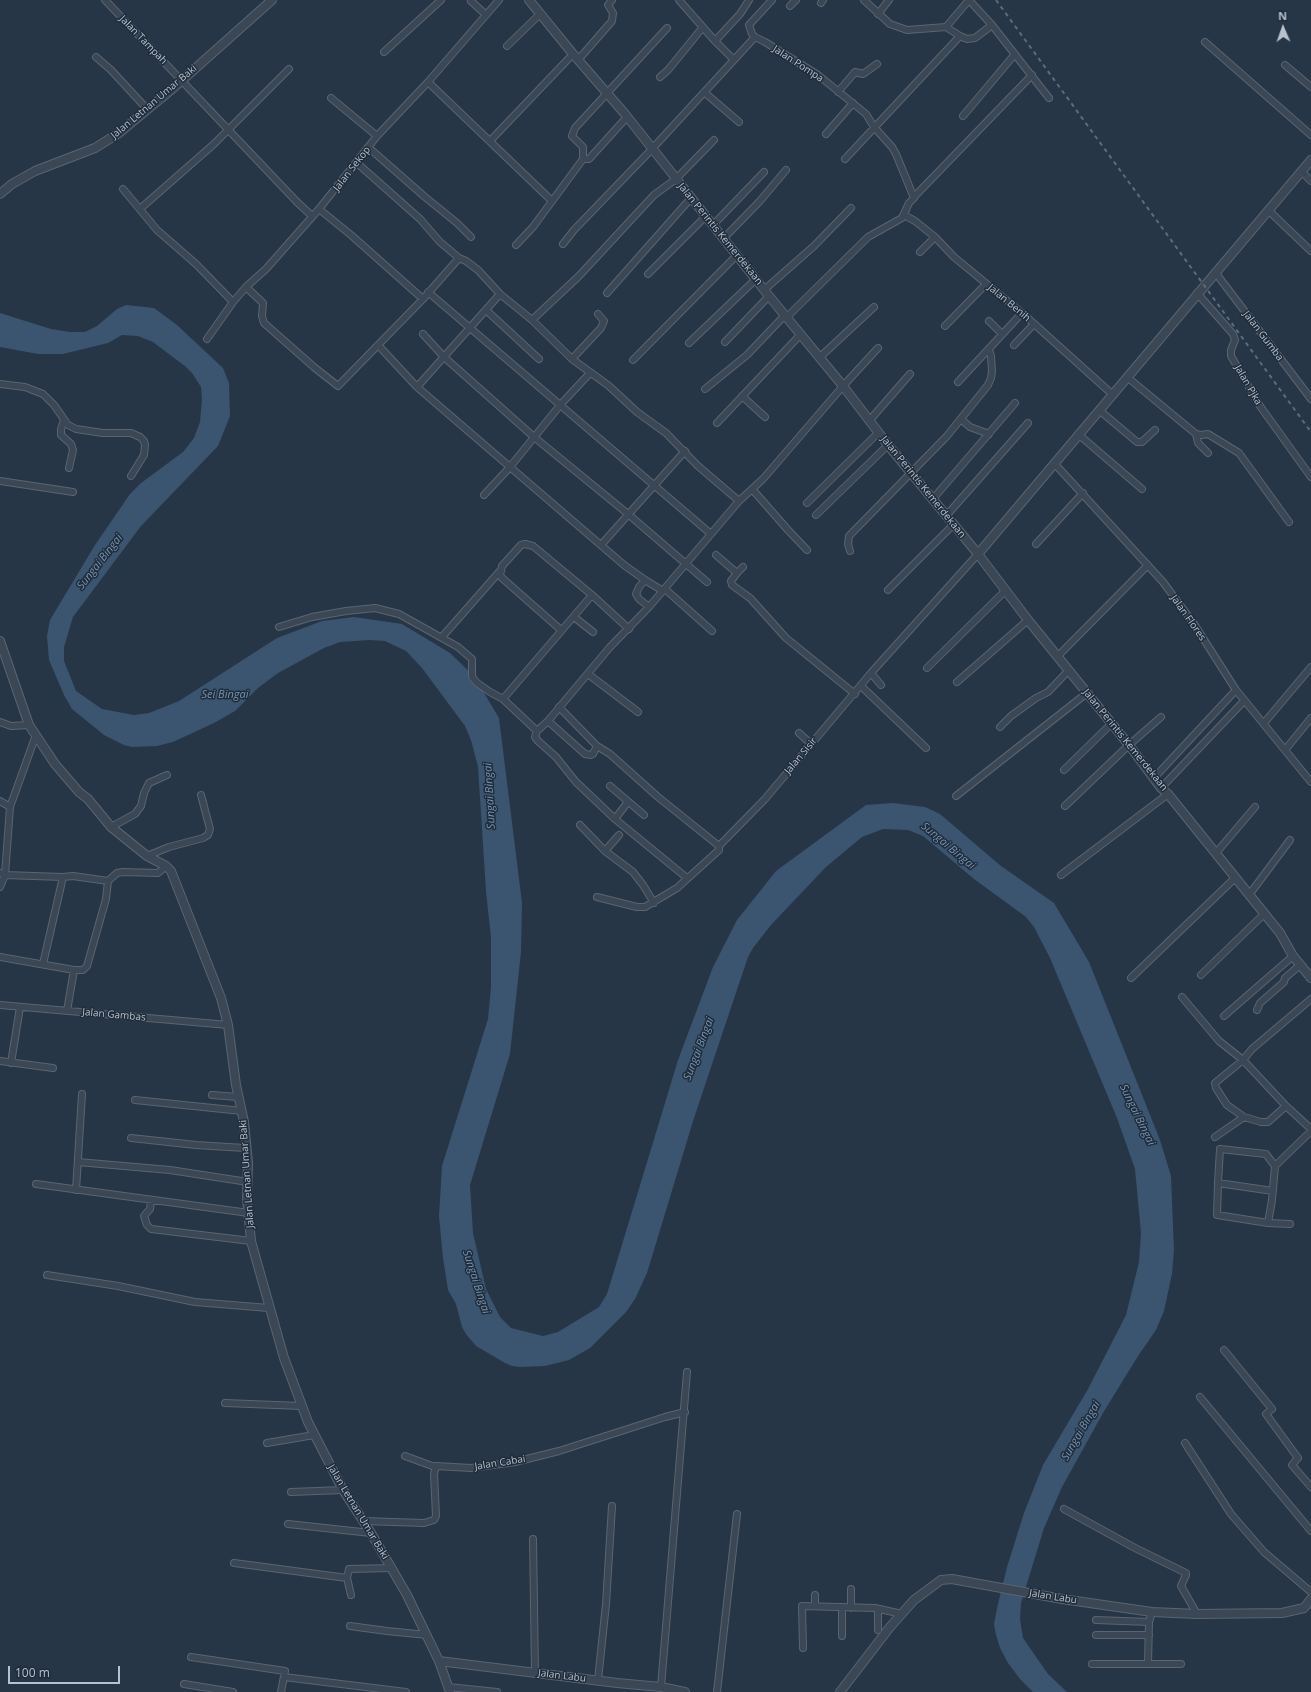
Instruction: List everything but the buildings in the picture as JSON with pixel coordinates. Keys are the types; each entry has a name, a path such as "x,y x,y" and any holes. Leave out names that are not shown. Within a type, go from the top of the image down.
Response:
{"street":[{"name":"Jalan Tampah","path":"105,0 229,129 296,202 312,216"},
{"path":"384,52 441,0"},
{"name":"Jalan Sekop","path":"207,339 233,302 246,287 266,269 319,209 377,136 428,82 499,0"},
{"name":"Jalan Perintis Kemerdekaan","path":"529,0 627,117 843,386 888,446 978,554 1028,620 1129,745 1161,788 1168,794 1280,933 1293,956 1311,978"},
{"path":"490,142 612,21 613,13 608,5 612,0"},
{"path":"679,0 734,60"},
{"path":"715,41 740,14 749,0"},
{"path":"563,244 574,230 755,38 750,30 750,25 772,0"},
{"path":"790,6 796,0"},
{"path":"864,0 890,24 907,30 946,27 967,39 975,38 992,25"},
{"path":"878,14 889,0"},
{"path":"946,27 969,0 1016,54 1049,98"},
{"name":"Jalan Letnan Umar Baki","path":"0,194 12,184 35,171 95,148 119,133 182,80 269,1"},
{"path":"471,1 486,14"},
{"path":"507,46 540,14"},
{"path":"660,77 703,27"},
{"path":"516,245 533,227 583,159 584,147 572,136 573,132 583,118 667,28"},
{"path":"845,159 960,36"},
{"name":"Jalan Pompa","path":"755,38 804,65 866,114 874,128 892,147 914,197"},
{"path":"1206,42 1311,134"},
{"path":"963,116 1016,54"},
{"path":"96,57 147,110"},
{"path":"838,92 855,72 863,74 877,64"},
{"path":"1285,65 1311,87"},
{"path":"140,208 229,129 289,70"},
{"path":"705,389 747,355 868,237 895,223 904,215 914,197 1032,75"},
{"path":"428,82 552,201"},
{"path":"704,92 739,122"},
{"path":"331,98 377,136"},
{"path":"826,134 853,103"},
{"path":"583,159 589,159 627,117"},
{"path":"532,320 580,276 654,196 676,179 714,140"},
{"path":"368,147 424,197 457,223 471,237"},
{"path":"978,554 1197,293 1311,160"},
{"path":"357,163 420,219 440,242 459,258 466,261 478,270 500,294 532,320 572,359 609,386 637,412 666,433 698,466 739,501"},
{"path":"724,238 760,201 786,170"},
{"path":"1301,171 1311,181"},
{"path":"713,224 764,172"},
{"path":"122,188 157,230 196,264 233,302"},
{"path":"607,293 691,198"},
{"path":"725,342 767,293 851,208"},
{"path":"319,209 351,235 422,299"},
{"path":"1268,210 1311,251"},
{"name":"Jalan Benih","path":"904,215 915,221 935,237 954,258 1022,313 1112,394"},
{"path":"648,274 706,216"},
{"path":"920,252 935,237"},
{"path":"633,360 737,254"},
{"path":"246,287 263,303 262,316 264,323 314,368 338,386 358,363 378,345 422,299 459,258"},
{"name":"Jalan Gumba","path":"1215,272 1311,399"},
{"path":"689,343 756,279"},
{"path":"945,326 986,284"},
{"path":"428,292 561,404 711,534"},
{"name":"Jalan Pjka","path":"1197,293 1233,334 1235,340 1230,352 1231,356 1260,406 1311,477"},
{"path":"418,387 500,294"},
{"path":"819,358 874,307"},
{"path":"486,310 539,359"},
{"path":"958,382 1022,313"},
{"path":"572,359 603,325 604,321 598,314"},
{"path":"989,321 1002,334"},
{"path":"1014,345 1034,324"},
{"path":"423,334 444,357 534,436 707,582"},
{"path":"717,423 801,334"},
{"path":"378,345 418,387 601,545 645,580 664,590 712,631"},
{"path":"687,878 615,819 576,782 556,757 538,741 536,737 537,731 548,722 610,647 649,607 739,501 763,479 843,386 878,348"},
{"path":"850,551 848,544 850,536 947,436 984,389 991,378 992,364 989,350"},
{"path":"484,495 510,467 561,404 590,373"},
{"path":"869,421 910,374"},
{"path":"1127,377 1196,434 1208,434 1239,453 1289,522"},
{"path":"0,384 25,387 43,394 54,405 68,425 76,429 90,432 131,433 140,437 144,441 145,445 144,455 131,476"},
{"path":"742,396 765,417"},
{"path":"932,500 1015,403"},
{"path":"1099,410 1137,442 1142,442 1155,430"},
{"path":"960,419 970,426 989,434"},
{"path":"64,420 61,435 71,444 73,450 69,468"},
{"path":"946,516 1028,423"},
{"path":"807,503 878,433"},
{"path":"1078,434 1142,489"},
{"path":"1196,434 1198,443 1208,453"},
{"path":"816,515 888,446"},
{"path":"601,545 653,485 685,451"},
{"name":"Jalan Flores","path":"1054,463 1163,582 1194,624 1244,701 1311,782"},
{"path":"0,481 73,492"},
{"path":"752,489 807,550"},
{"path":"1036,544 1083,493"},
{"path":"888,590 953,525"},
{"path":"442,637 500,571 502,566 522,546 529,544 592,595 629,629"},
{"name":"Jalan Sisir","path":"598,898 637,907 646,907 677,888 719,850 718,846 765,799 855,694 871,673 978,554"},
{"path":"716,555 737,573"},
{"path":"1058,656 1148,565"},
{"path":"743,568 731,581 732,585 750,598 786,638 855,694"},
{"path":"500,571 502,578 562,630"},
{"path":"645,580 639,587 636,594 639,599 649,607"},
{"path":"927,668 1006,590"},
{"path":"503,699 592,595"},
{"path":"279,627 312,617 346,611 375,608 399,614 458,647 472,659 472,677 490,692 503,699 537,731"},
{"path":"574,617 593,632"},
{"path":"957,682 1028,620"},
{"path":"0,641 2,651 29,725 64,776 88,799 111,827 147,856 166,866 158,874 123,872 117,873 108,881 106,899 87,966 83,970 74,970 0,957"},
{"path":"1264,724 1311,667"},
{"path":"1000,727 1011,716 1036,698 1048,692 1069,670"},
{"path":"871,673 881,684"},
{"path":"588,674 638,712"},
{"path":"861,686 926,748"},
{"path":"1154,778 1236,690"},
{"path":"956,796 1087,693"},
{"path":"1161,788 1244,701"},
{"path":"559,707 597,746 610,754 658,797 718,846"},
{"path":"1065,806 1129,745 1161,717"},
{"path":"1285,750 1311,718"},
{"path":"0,722 10,726 29,725"},
{"path":"548,722 585,754 593,754 597,746"},
{"path":"1064,770 1111,724"},
{"path":"800,733 811,744"},
{"path":"0,887 3,874 10,807 36,735"},
{"path":"111,827 135,814 140,806 149,783 167,774"},
{"path":"610,786 627,803 644,815"},
{"path":"1061,875 1168,794"},
{"path":"147,856 169,847 203,838 208,835 210,829 202,795"},
{"path":"0,801 10,807"},
{"path":"615,819 627,803"},
{"path":"1216,854 1255,807"},
{"path":"580,825 605,850 633,872 654,903"},
{"path":"605,850 619,835"},
{"path":"1249,895 1290,840"},
{"name":"Jalan Letnan Umar Baki","path":"166,866 171,870 190,922 221,998 228,1025 238,1097 242,1112 251,1241 284,1358 301,1406 314,1435 343,1490 371,1533 410,1600 439,1661 449,1689"},
{"path":"3,874 63,877 73,876 108,881"},
{"path":"43,964 63,877"},
{"path":"1131,978 1235,878"},
{"path":"1201,975 1264,914"},
{"path":"1224,1016 1293,956"},
{"path":"1257,1010 1260,1003 1284,982 1285,978 1300,965"},
{"path":"67,1011 74,970"},
{"path":"1182,997 1219,1041 1243,1060 1286,1106 1311,1130 1275,1166 1268,1223"},
{"path":"1286,1106 1268,1122 1261,1122 1244,1117 1226,1105 1216,1088 1215,1083 1243,1060 1252,1049 1311,999"},
{"name":"Jalan Gambas","path":"0,1005 228,1025"},
{"path":"11,1062 20,1007"},
{"path":"0,1062 11,1062 53,1068"},
{"path":"76,1190 82,1094"},
{"path":"212,1095 238,1097"},
{"path":"135,1100 242,1112"},
{"path":"1215,1137 1244,1117"},
{"path":"131,1138 196,1145 245,1148"},
{"path":"1275,1166 1266,1154 1220,1149 1217,1215 1268,1223 1290,1224"},
{"path":"78,1162 170,1170 248,1182"},
{"path":"1218,1183 1273,1190"},
{"path":"36,1184 249,1213"},
{"path":"151,1200 150,1209 144,1216 147,1225 151,1229 251,1241"},
{"path":"47,1275 118,1286 195,1302 269,1308"},
{"path":"1224,1350 1272,1409 1266,1414 1298,1458 1292,1464 1311,1487"},
{"path":"660,1687 688,1372"},
{"path":"1200,1397 1311,1531"},
{"path":"225,1403 301,1406"},
{"name":"Jalan Cabai","path":"405,1456 435,1467 471,1468 515,1462 559,1451 685,1412"},
{"path":"266,1443 314,1435"},
{"path":"1185,1444 1231,1514 1264,1552 1311,1592"},
{"path":"362,1521 424,1523 434,1520 436,1516 435,1467"},
{"path":"291,1492 343,1490"},
{"path":"598,1680 606,1604 612,1506"},
{"path":"1064,1509 1135,1548 1186,1572 1182,1588 1197,1614"},
{"path":"717,1692 736,1514"},
{"path":"288,1524 371,1533"},
{"path":"533,1539 535,1672"},
{"path":"234,1563 347,1578"},
{"path":"350,1595 347,1578 348,1571 351,1568 392,1568"},
{"name":"Jalan Labu","path":"840,1692 902,1614 919,1596 941,1580 952,1579 1062,1599 1152,1612 1197,1614 1282,1612 1304,1608 1311,1599"},
{"path":"851,1589 851,1608"},
{"path":"815,1595 815,1606"},
{"path":"803,1648 802,1606 878,1609 902,1614"},
{"path":"842,1607 842,1636"},
{"path":"878,1609 878,1630"},
{"path":"1148,1664 1149,1622 1152,1612"},
{"path":"1096,1620 1149,1622"},
{"path":"350,1626 427,1635"},
{"path":"1096,1635 1149,1634"},
{"path":"191,1657 285,1670 281,1692"},
{"name":"Jalan Labu","path":"439,1661 660,1687 686,1692"},
{"path":"1092,1664 1181,1664"},
{"path":"284,1677 406,1692"},
{"path":"184,1684 232,1692"},
{"path":"449,1689 497,1692"}],"water":[{"name":"Sei Bingai","path":"126,305 154,308 177,325 223,368 229,383 230,416 218,446 141,526 73,617 64,647 64,661 76,691 102,709 134,715 149,713 179,701 277,638 322,621 354,617 402,624 450,653 474,676 499,718 522,903 521,952 510,1054 470,1185 473,1233 486,1289 500,1317 511,1328 543,1336 558,1332 599,1307 607,1294 678,1060 713,967 737,920 776,871 866,805 893,803 925,807 940,814 1001,866 1054,903 1089,962 1160,1140 1171,1176 1174,1250 1172,1274 1164,1311 1156,1330 1103,1413 1062,1487 1044,1528 1021,1603 1020,1619 1023,1638 1048,1674 1067,1692 1033,1692 1020,1679 1008,1663 1000,1648 994,1624 1007,1567 1024,1513 1043,1465 1088,1389 1126,1315 1139,1262 1141,1233 1135,1169 1117,1118 1050,958 1034,927 1026,917 974,879 923,836 908,830 883,829 862,837 826,867 771,925 748,957 694,1118 647,1273 635,1299 626,1312 590,1348 569,1360 545,1366 512,1366 476,1346 462,1327 456,1304 448,1290 439,1216 442,1166 488,1019 491,987 491,938 486,891 478,767 471,740 465,726 422,668 406,651 385,641 370,640 340,642 324,648 278,673 258,688 235,711 214,723 173,742 157,746 132,747 124,745 104,735 72,709 64,695 49,660 47,636 50,620 95,545 130,494 141,483 183,452 194,438 200,422 202,399 201,387 186,367 153,342 138,336 122,335 108,343 63,354 38,354 0,347 0,313 51,329 70,332 85,332 97,326 117,309"}],"railway":[{"path":"996,0 1311,432"}],"water label":[{"name":"Sungai Bingai","path":"100,562"},
{"name":"Sungai Bingai","path":"490,796"},
{"name":"Sungai Bingai","path":"948,846"},
{"name":"Sungai Bingai","path":"699,1049"},
{"name":"Sungai Bingai","path":"1137,1115"},
{"name":"Sungai Bingai","path":"476,1282"},
{"name":"Sungai Bingai","path":"1081,1431"}]}
